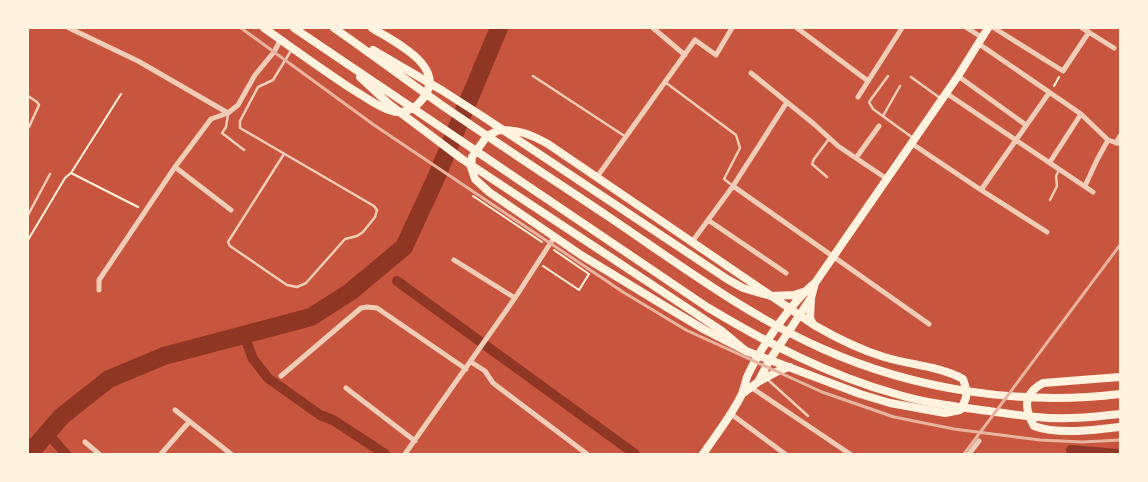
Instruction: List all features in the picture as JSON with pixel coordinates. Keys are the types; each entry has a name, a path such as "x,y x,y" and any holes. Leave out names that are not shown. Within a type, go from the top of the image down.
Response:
{"main road":[{"path":"264,28 382,107 394,112 408,111 415,108 426,96 430,80 428,72 422,62 406,49 372,28"},
{"path":"294,28 707,307 746,330 814,365 852,381 898,395 962,407 1038,418 1078,418 1120,414"},
{"path":"334,28 441,104 717,290 788,332 822,348 861,365 912,380 967,391 1035,397 1087,398 1120,394"},
{"path":"747,377 791,309 806,290 815,283 834,256 958,76 988,28"},
{"path":"343,34 443,91 743,288 771,296 794,295 806,290"},
{"path":"340,59 389,104 440,143 722,331 746,351 749,364 742,394 704,454"},
{"path":"499,130 511,130 526,132 548,144 814,325 849,346 885,358 952,373 963,379 967,392 966,400 960,410 945,413 934,412 860,394 790,367 769,361 705,330 581,255 555,236 489,192 475,179 472,157 486,136 499,130"},
{"path":"814,325 810,318 811,298 815,283"},
{"path":"758,382 769,361 811,298"},
{"path":"742,394 758,382 790,367"},
{"path":"1120,377 1043,384 1033,388 1028,398 1027,408 1034,426 1044,430 1120,427"}],"street":[{"path":"68,28 138,61 228,113"},
{"path":"653,28 684,55"},
{"path":"797,28 868,81"},
{"path":"858,97 902,28"},
{"path":"967,28 980,41 1049,93 1081,114 1108,140 1118,143 1120,136"},
{"path":"994,28 1063,71 1089,32"},
{"path":"1082,28 1114,48"},
{"path":"597,177 696,40 716,55 729,29"},
{"path":"99,290 100,280 175,166 211,120 228,113 238,105 255,75 274,52 281,39"},
{"path":"752,73 838,146 887,179"},
{"path":"958,76 1026,125"},
{"path":"980,190 1049,93"},
{"path":"944,96 1016,139 1094,192"},
{"path":"692,242 733,186 787,102"},
{"path":"1050,162 1081,114"},
{"path":"856,158 879,126"},
{"path":"1085,186 1108,140"},
{"path":"913,141 980,190 1047,232"},
{"path":"175,166 231,210"},
{"path":"733,186 929,324"},
{"path":"708,220 786,273"},
{"path":"408,454 415,441 516,298 555,236"},
{"path":"454,260 516,298"},
{"path":"281,376 361,308 367,307 377,308 466,368"},
{"path":"471,362 485,371 493,383 587,454"},
{"path":"758,382 850,454"},
{"path":"346,388 415,441"},
{"path":"175,410 231,454"},
{"path":"731,414 785,454"},
{"path":"161,454 189,422"},
{"path":"85,442 99,454"},
{"path":"969,454 979,442"}],"lane":[{"path":"284,154 230,238 229,244 288,285 300,286 306,283 346,239 363,232 376,215 377,210 374,206 284,154 242,130 239,124 258,87 273,80 292,47"},
{"path":"533,76 626,137"},
{"path":"888,76 869,102 873,109 913,141"},
{"path":"911,77 944,96"},
{"path":"665,82 736,135 740,148 724,179 733,186"},
{"path":"883,116 900,86"},
{"path":"28,96 37,102 39,106 29,126"},
{"path":"228,113 226,127 222,133 244,150"},
{"path":"827,177 812,164 829,138"},
{"path":"1050,200 1057,186 1056,176 1060,169"},
{"path":"28,215 50,174"},
{"path":"758,382 808,416"}],"path":[{"path":"1049,93 1063,71"},
{"path":"28,240 65,178 71,173 121,94"},
{"path":"71,173 146,211"},
{"path":"473,196 590,274 579,290 546,268"}],"waterway":[{"path":"29,454 62,416 109,379 164,356 311,317 350,292 404,247 436,178 499,28"},
{"path":"397,281 635,454"},
{"path":"244,335 253,359 268,378 320,415 333,420 385,454"},
{"path":"47,433 66,454"},
{"path":"28,443 34,448"},
{"path":"1071,450 1117,454"}],"railway":[{"path":"241,28 374,125 623,292 686,330 822,392 894,417 954,429 1040,440 1082,442 1120,440"},
{"path":"964,454 1120,245"}]}
